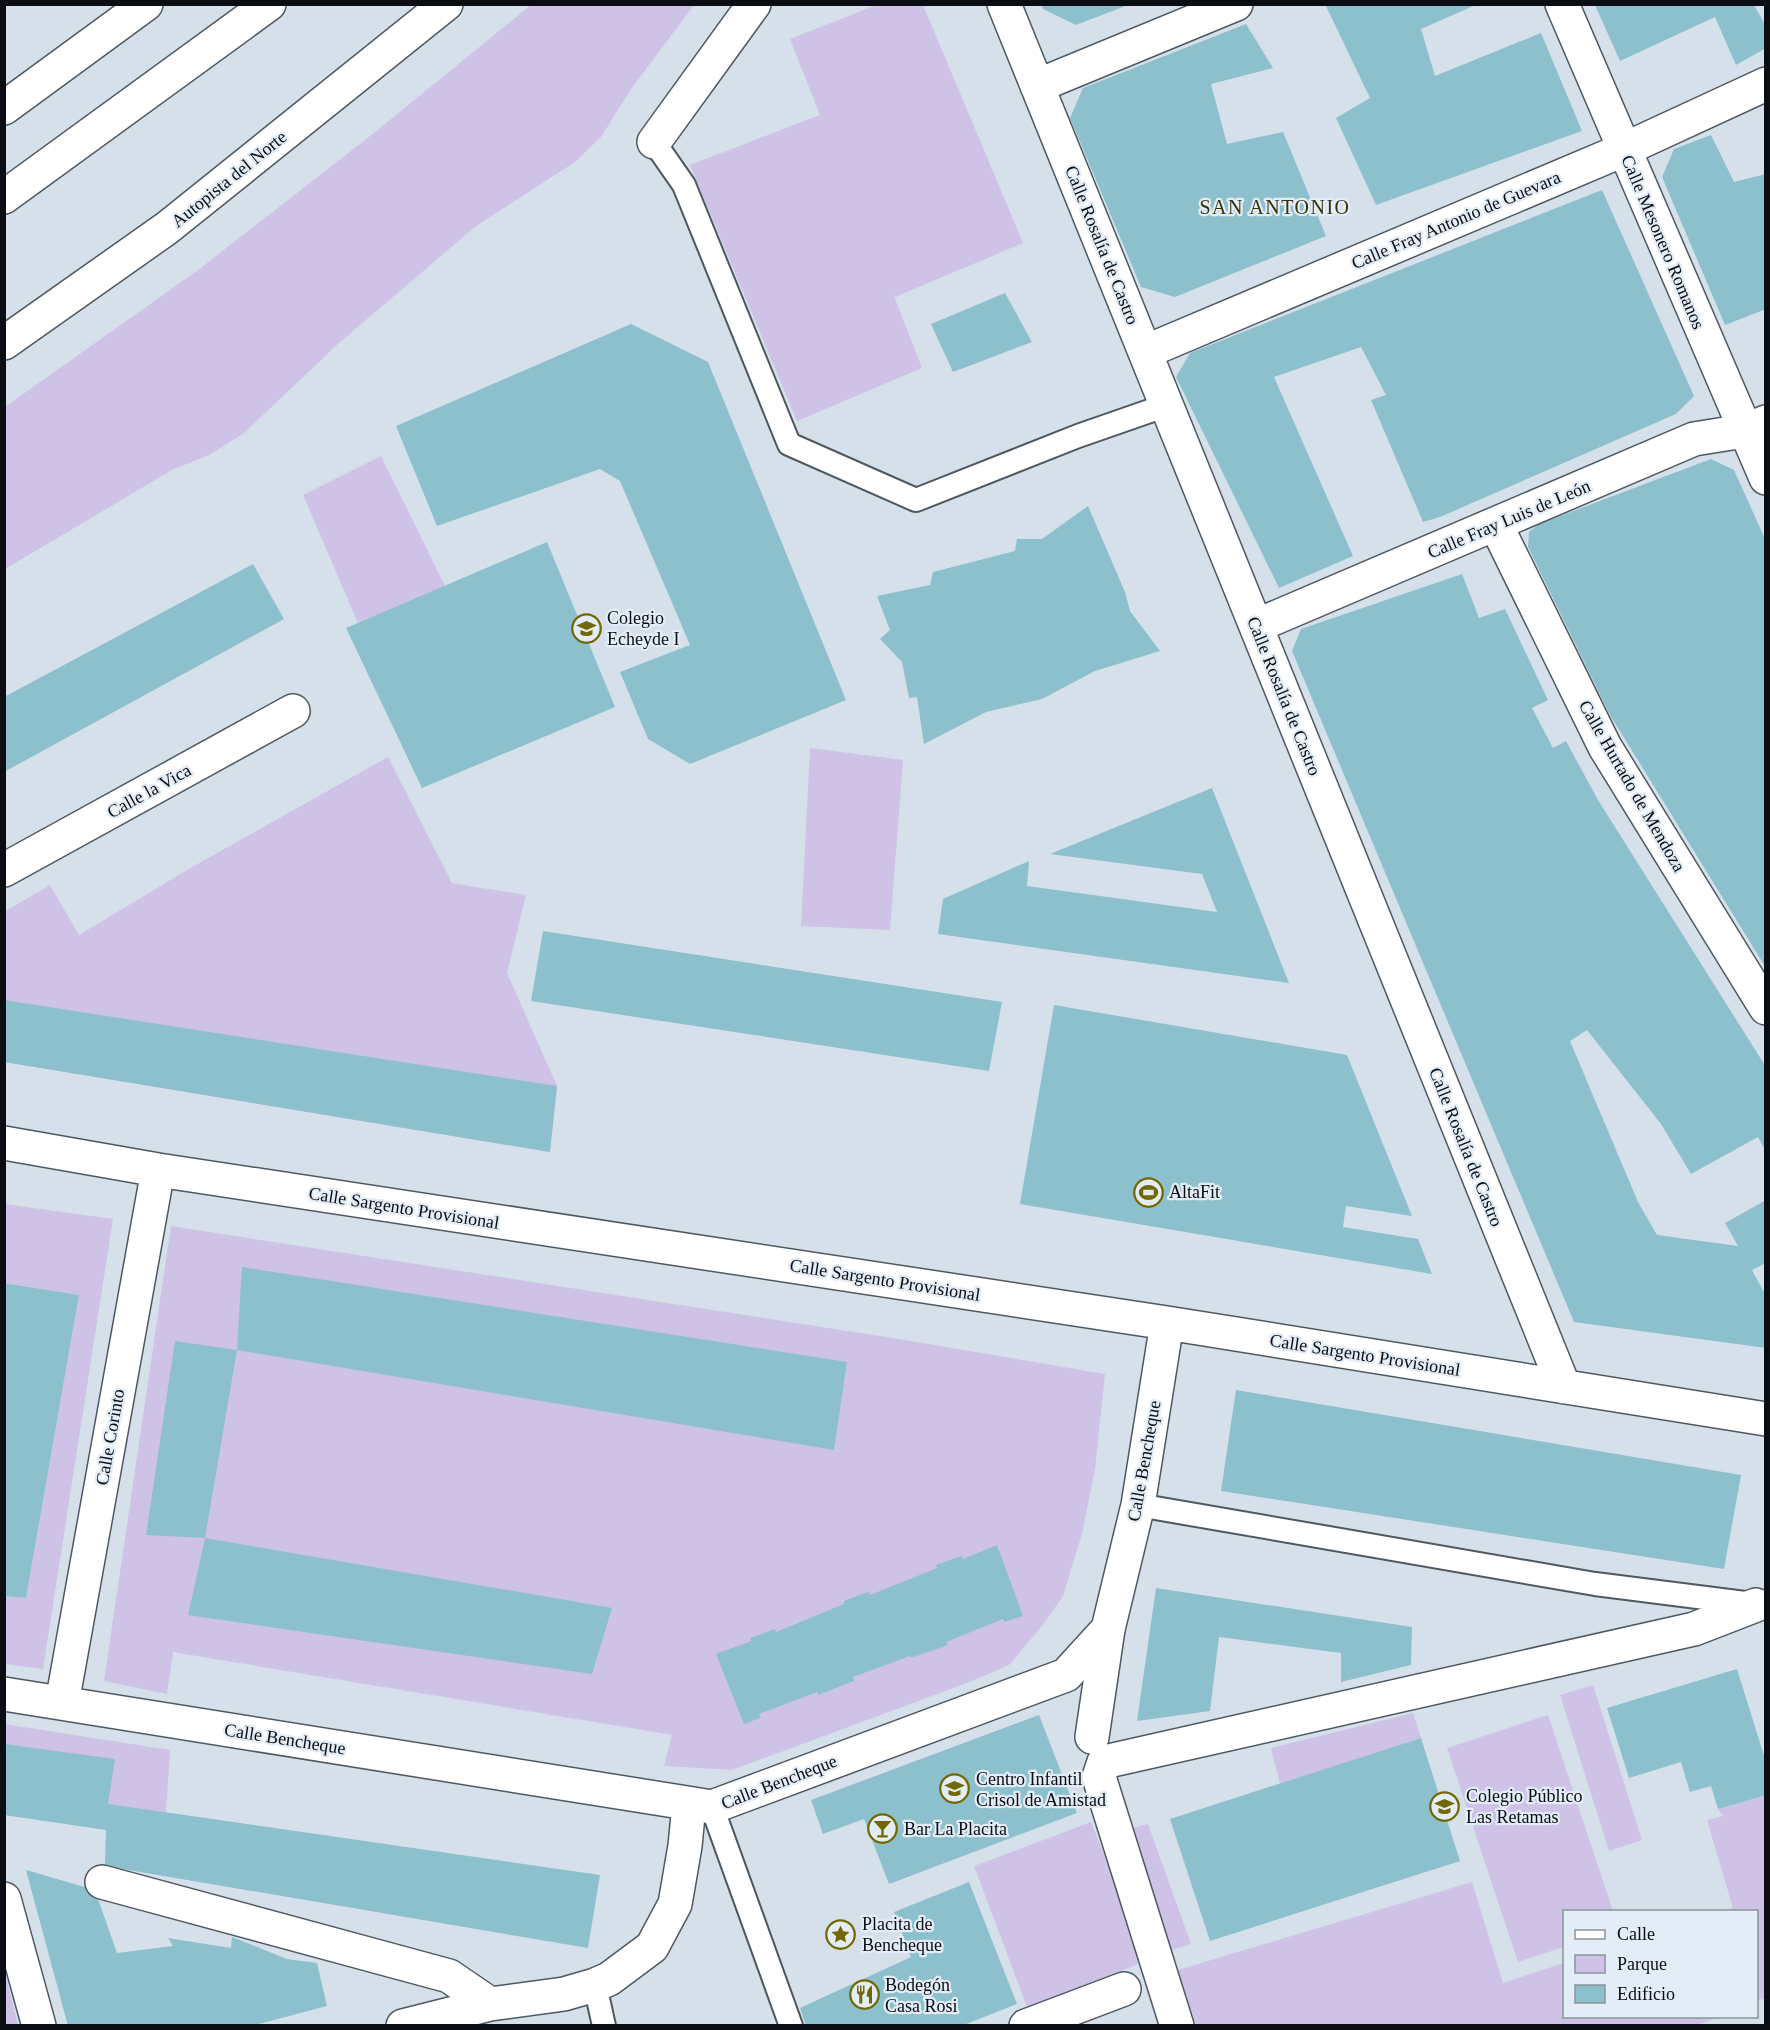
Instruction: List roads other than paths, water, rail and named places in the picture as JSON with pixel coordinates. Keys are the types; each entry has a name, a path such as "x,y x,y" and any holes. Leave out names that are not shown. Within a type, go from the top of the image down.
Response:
{"main road":[{"path":"4,108 146,4"},
{"path":"4,197 269,4"},
{"name":"Autopista del Norte","path":"4,343 167,228 446,4"},
{"path":"654,142 754,4"},
{"name":"Calle Rosalía de Castro","path":"1004,4 1564,1387"},
{"path":"1037,86 1236,4"},
{"name":"Calle Mesonero Romanos","path":"1562,4 1623,150 1755,427 1766,478"},
{"name":"Calle Fray Antonio de Guevara","path":"1145,352 1623,150 1766,84"},
{"name":"Calle Fray Luis de León","path":"1256,626 1694,439 1755,427"},
{"name":"Calle Hurtado de Mendoza","path":"1496,525 1605,747 1766,1008"},
{"name":"Calle la Vica","path":"4,870 293,711"},
{"name":"Calle Sargento Provisional","path":"4,1143 158,1170 1167,1323 1766,1419"},
{"name":"Calle Corinto","path":"62,1703 158,1170"},
{"name":"Calle Bencheque","path":"4,1694 700,1806 1066,1675 1108,1629 1138,1505 1167,1323"},
{"path":"1177,2025 1145,1981 1099,1777 1104,1762 1694,1629 1761,1604"},
{"path":"1092,1737 1108,1629"},
{"path":"403,2025 490,2004 564,1994 609,1979 652,1947 675,1904 685,1846 700,1806"},
{"path":"102,1882 449,1976 490,2004"},
{"path":"4,1899 39,2025"},
{"path":"1026,2025 1145,1981"}],"lane":[{"path":"654,142 684,185 789,444 916,500 1078,436 1167,405"},
{"path":"1138,1505 1595,1584 1761,1604"},
{"path":"700,1806 791,2025"},
{"path":"595,1985 604,2025"}],"place":[{"name":"Colegio Echeyde I","path":"586,628"},
{"name":"AltaFit","path":"1148,1192"},
{"name":"Centro Infantil Crisol de Amistad","path":"955,1789"},
{"name":"Colegio Público Las Retamas","path":"1445,1806"},
{"name":"Bar La Placita","path":"883,1829"},
{"name":"Placita de Bencheque","path":"841,1934"},
{"name":"Bodegón Casa Rosi","path":"864,1995"}],"district":[{"name":"SAN ANTONIO","path":"1275,207"}]}
